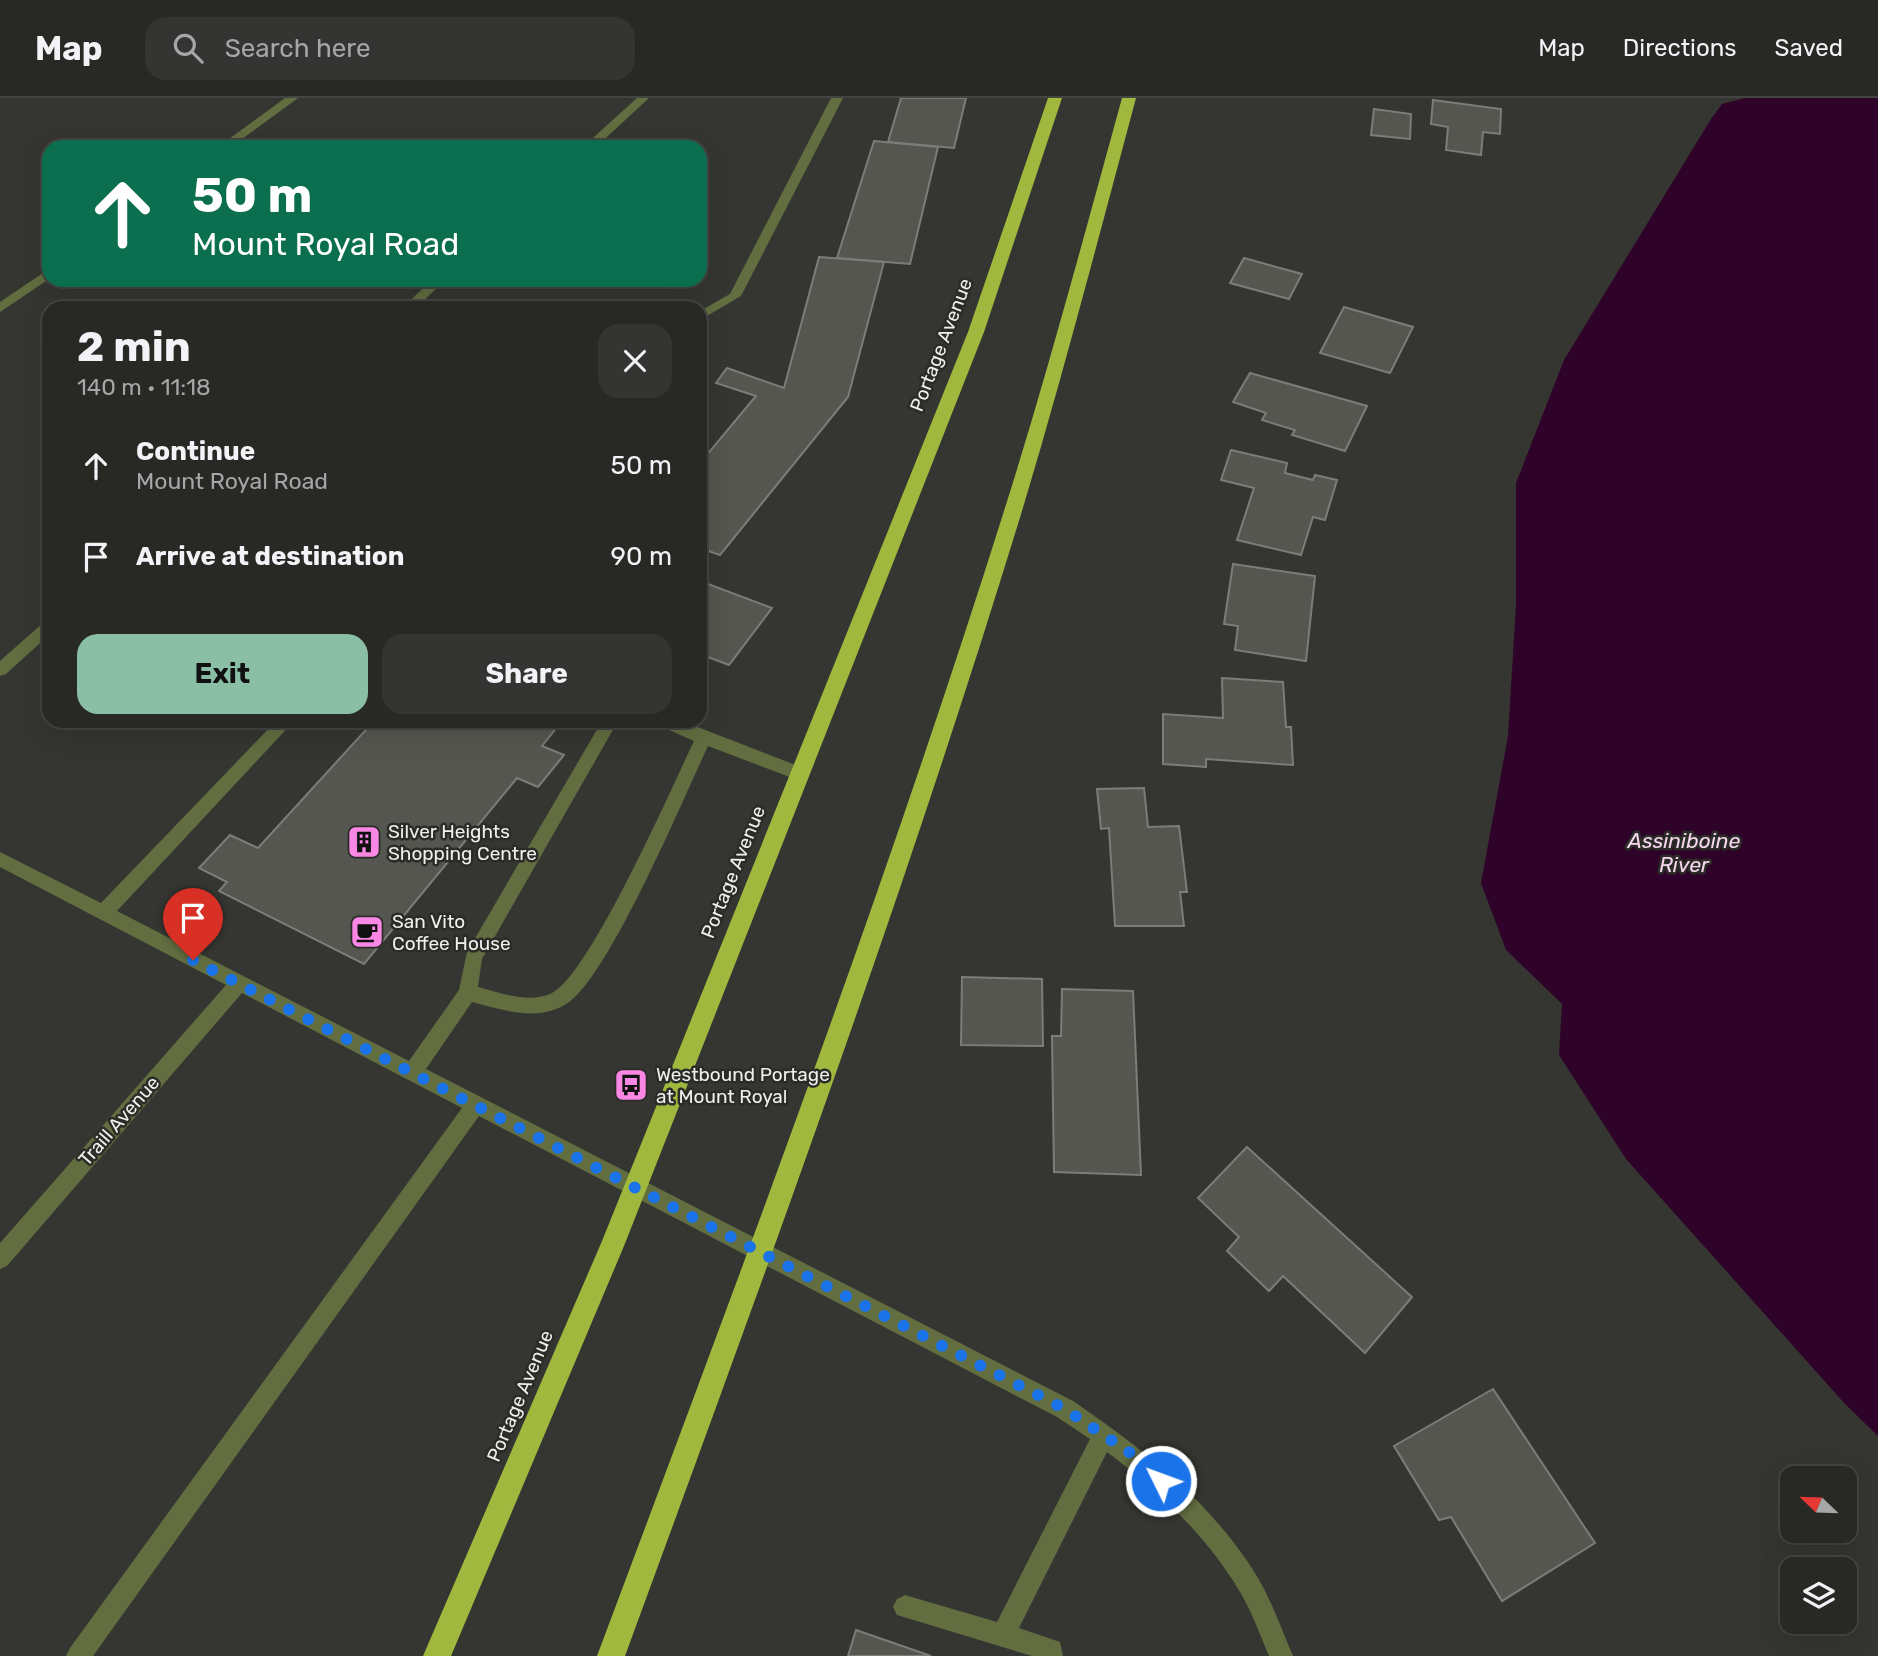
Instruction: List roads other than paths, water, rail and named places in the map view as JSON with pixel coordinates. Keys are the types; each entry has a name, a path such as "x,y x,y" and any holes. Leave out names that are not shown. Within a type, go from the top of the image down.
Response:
{"highway":[{"name":"Portage Avenue","path":"437,1656 636,1188 976,332 1055,98"},
{"path":"611,1656 850,1002 1012,512 1063,341 1129,98"}],"street":[{"path":"234,140 292,98"},
{"path":"598,140 643,98"},
{"path":"707,312 735,296 836,98"},
{"path":"0,308 42,278"},
{"path":"416,301 431,287"},
{"path":"0,670 42,632"},
{"path":"103,913 279,728"},
{"path":"412,1073 468,993 473,958 606,728"},
{"path":"682,728 800,774"},
{"path":"468,993 529,1007 563,998 598,954 704,738"},
{"path":"0,859 1065,1409 1129,1452 1193,1509 1248,1583 1281,1656"},
{"name":"Traill Avenue","path":"0,1259 238,984"},
{"path":"78,1656 475,1106"},
{"path":"1002,1636 1104,1435"},
{"path":"905,1606 1052,1650 1051,1656"}],"water":[{"name":"Assiniboine River","path":"1745,98 1878,98 1878,1436 1846,1405 1626,1159 1559,1055 1562,1004 1506,950 1481,883 1508,736 1516,605 1516,483 1564,360 1711,119 1722,104"}],"place":[{"name":"Silver Heights Shopping Centre","path":"364,842"},
{"name":"San Vito Coffee House","path":"367,932"},
{"name":"Westbound Portage at Mount Royal","path":"631,1085"}]}
